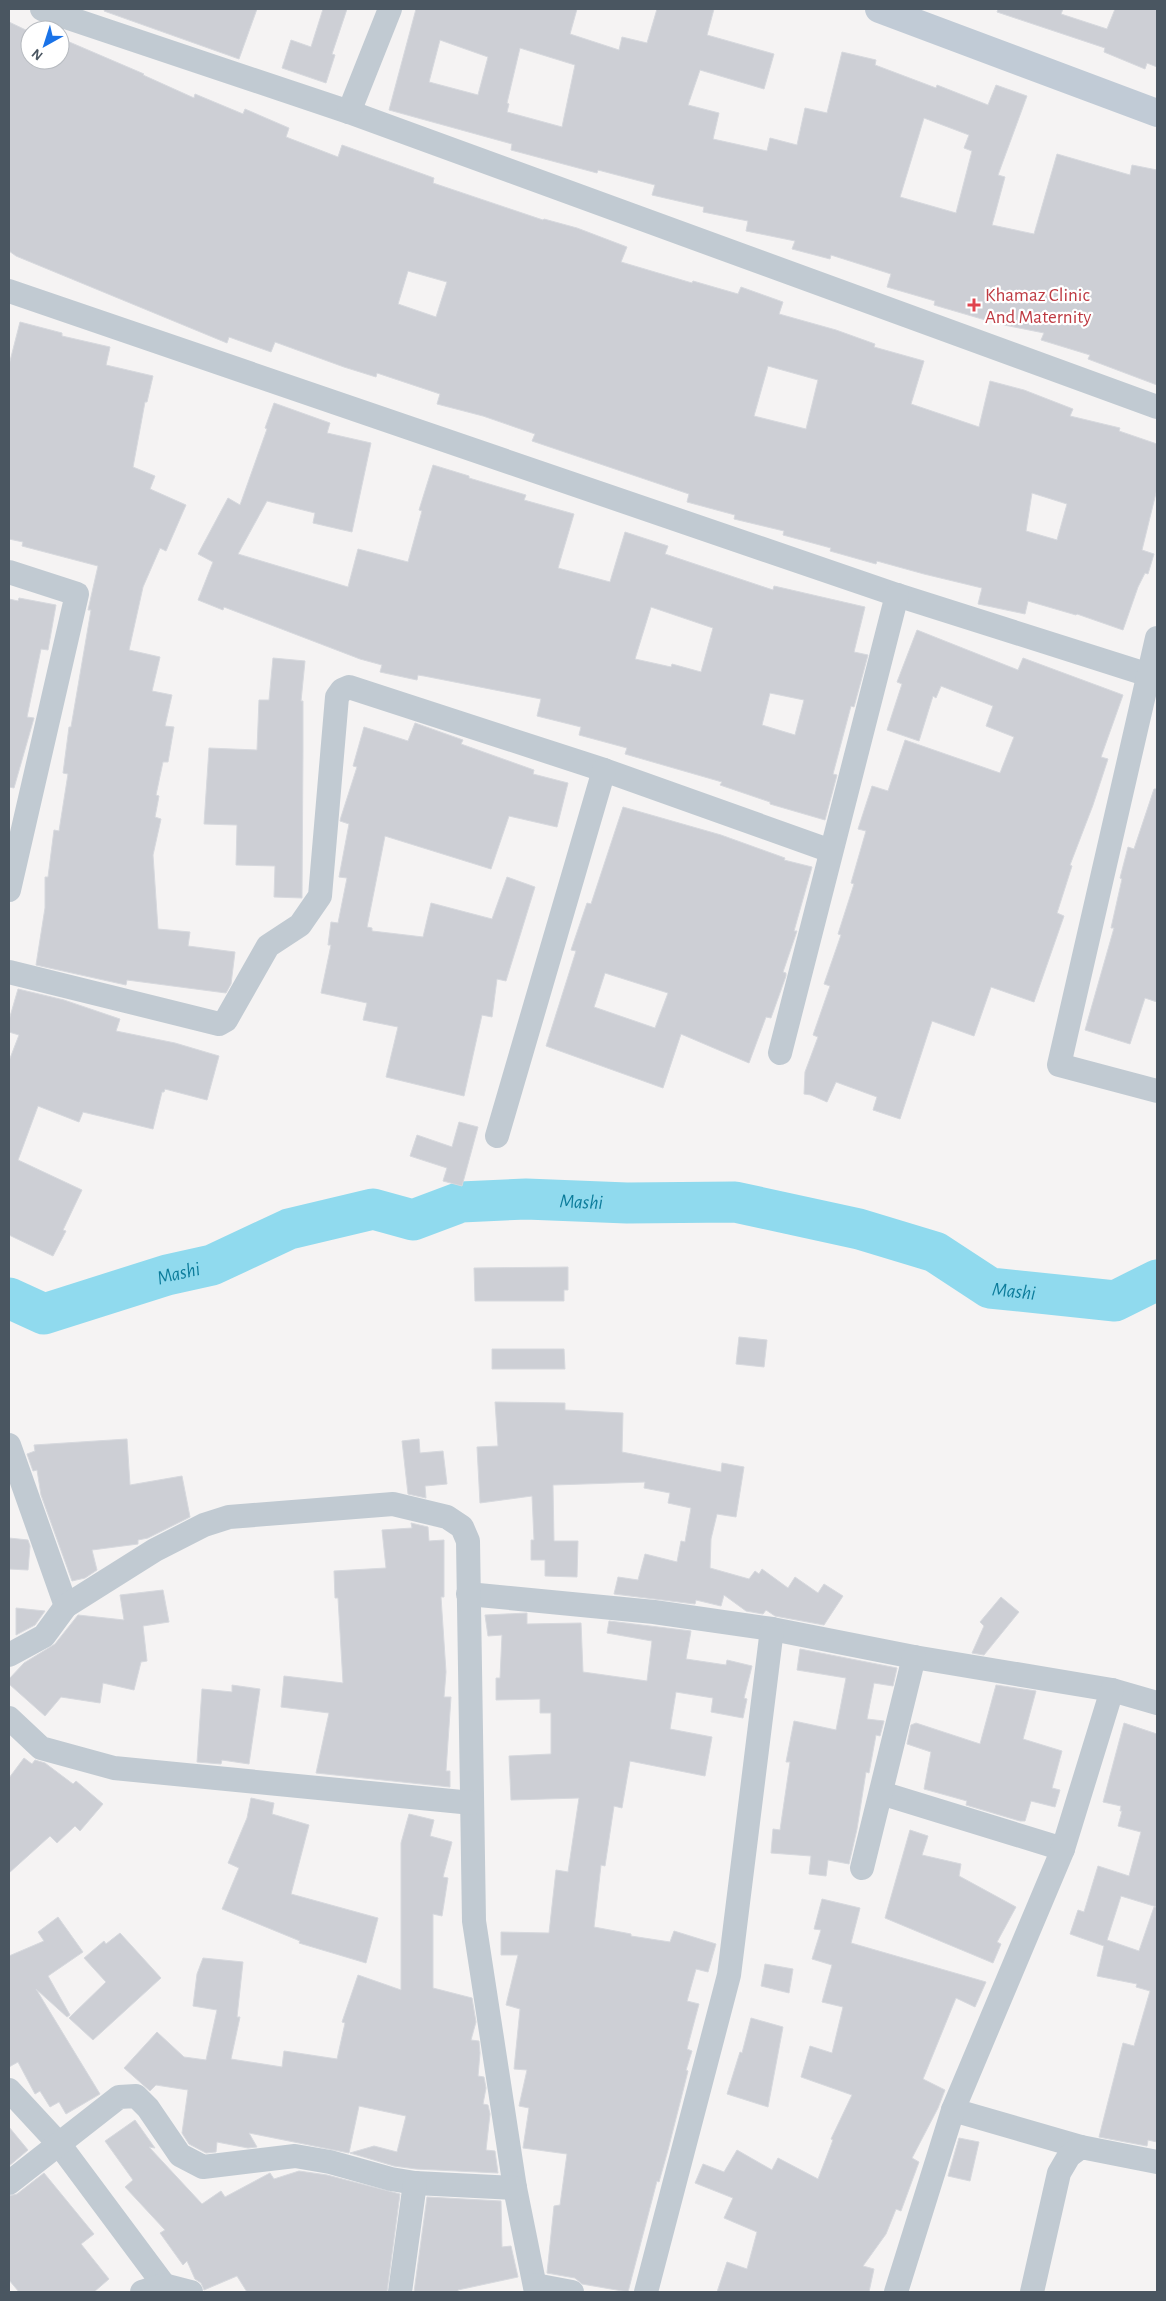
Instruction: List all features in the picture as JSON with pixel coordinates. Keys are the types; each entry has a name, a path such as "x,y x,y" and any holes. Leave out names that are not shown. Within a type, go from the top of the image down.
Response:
{"street":[{"path":"42,9 349,112 1157,407"},
{"path":"349,112 390,9"},
{"path":"879,9 1157,113"},
{"path":"9,291 897,595 1149,674"},
{"path":"9,572 77,594 9,890"},
{"path":"780,1053 897,595"},
{"path":"1157,638 1059,1065 1157,1091"},
{"path":"9,972 219,1024 226,1020 268,946 300,925 320,896 338,697 342,690 349,687 604,770 831,851"},
{"path":"497,1136 604,770"},
{"path":"9,1445 66,1606"},
{"path":"9,1655 44,1636 66,1606 155,1550 204,1526 229,1517 393,1504 447,1517 462,1528 468,1541 474,1921 515,2188 536,2289 572,2292"},
{"path":"468,1594 654,1612 772,1629 914,1657 1112,1690 1157,1703"},
{"path":"646,2292 729,1975 772,1629"},
{"path":"862,1868 914,1657"},
{"path":"896,2292 953,2110 1063,1849 1112,1690"},
{"path":"9,1718 41,1748 114,1768 472,1803"},
{"path":"881,1793 1063,1849"},
{"path":"9,2090 59,2144 153,2289 191,2292"},
{"path":"9,2183 120,2097 136,2096 148,2108 180,2154 203,2167 295,2156 330,2162 391,2179 415,2183 515,2188"},
{"path":"953,2110 1081,2147 1157,2162"},
{"path":"1032,2292 1059,2173 1069,2156 1081,2147"},
{"path":"400,2292 415,2183"}],"building":[{"path":"105,9 257,9 239,59 104,11"},
{"path":"323,9 347,9 332,54 335,55 326,83 282,68 291,40 311,47"},
{"path":"416,9 577,9 570,34 619,50 622,37 647,43 657,9 714,9 707,35 774,54 764,89 700,70 688,105 719,113 713,139 767,151 770,138 797,145 805,108 827,113 842,52 876,60 875,65 936,88 937,85 988,105 996,85 1027,96 998,175 1005,177 992,225 1034,234 1057,154 1130,175 1132,165 1157,170 1157,385 1088,359 1090,355 1041,340 1044,333 999,324 934,305 935,301 887,287 891,274 831,255 830,259 792,249 795,241 746,231 748,221 703,212 704,207 652,195 655,185 598,170 597,173 511,150 512,144 389,110","holes":["440,40 488,57 478,95 429,82","520,48 575,65 562,127 507,112 509,104 507,103","924,118 969,135 964,148 972,151 956,213 900,197"]},
{"path":"998,9 1063,9 1061,14 1107,29 1115,9 1157,9 1157,67 1147,63 1145,69 1104,52 1105,48 997,12"},
{"path":"9,22 20,27 20,70 70,70 70,42 194,98 195,94 243,114 245,109 289,128 286,137 338,157 342,145 434,178 433,183 543,220 577,228 627,247 621,262 692,283 693,281 738,294 741,287 783,302 779,314 836,330 875,344 874,347 924,361 911,404 979,427 990,381 1024,390 1073,409 1070,416 1120,428 1119,431 1157,444 1157,489 1142,550 1154,554 1148,574 1145,573 1138,587 1123,630 1077,614 1028,601 1025,614 978,604 982,588 877,561 876,564 830,551 831,548 783,535 784,531 734,519 735,515 687,502 689,494 532,441 535,434 483,416 437,404 440,394 377,373 376,377 344,367 275,342 271,352 229,337 227,343 16,256 9,251","holes":["408,271 447,282 436,317 398,304","768,366 818,380 806,429 754,416","1032,493 1067,504 1057,540 1026,531"]},
{"path":"20,322 62,333 62,336 110,347 106,365 153,376 147,402 145,402 133,467 155,476 150,489 186,505 166,551 160,548 143,587 129,650 160,657 152,691 172,695 165,726 174,727 168,762 163,762 156,795 159,796 155,817 161,819 153,855 158,929 190,932 188,946 235,952 231,984 226,993 127,980 126,985 36,965 45,908 45,877 48,877 54,830 59,831 68,774 63,773 69,727 71,727 91,610 88,610 98,566 22,546 23,542 9,539 9,365"},
{"path":"274,403 330,423 327,433 371,443 352,532 313,523 315,513 267,501 238,554 348,587 358,549 408,562 422,511 419,510 433,465 526,495 524,500 574,514 558,568 610,582 625,532 668,546 665,554 773,590 774,586 865,607 854,652 868,655 854,707 851,706 833,774 837,775 825,820 770,804 770,802 720,785 722,782 625,754 627,748 579,735 581,727 537,716 541,699 424,676 418,675 417,680 380,672 382,665 360,659 224,607 223,610 198,600 213,562 198,554 228,498 240,505 267,429 265,428","holes":["651,607 713,628 701,672 672,664 671,667 635,659","770,693 804,700 795,735 762,725"]},
{"path":"19,598 56,605 48,650 41,649 27,717 34,718 14,788 9,787 9,599 18,601"},
{"path":"917,630 1018,670 1023,658 1123,695 1101,757 1108,759 1070,865 1072,866 1057,913 1064,916 1034,1002 991,987 974,1036 932,1021 900,1119 873,1110 877,1097 836,1082 827,1102 804,1094 805,1072 818,1037 813,1035 830,986 824,984 841,935 838,934 854,884 851,883 866,831 858,829 872,786 888,791 905,740 1000,773 1014,737 986,726 993,706 941,686 936,698 933,696 919,741 887,730 902,684 897,682"},
{"path":"273,658 305,661 301,701 303,701 302,898 274,897 275,866 236,865 237,825 204,824 209,748 257,750 259,700 269,700"},
{"path":"415,723 463,740 461,744 534,770 533,774 568,783 557,827 509,816 491,869 385,836 367,927 372,928 372,931 423,937 431,903 492,919 507,877 535,887 506,981 497,979 492,1017 482,1015 464,1096 386,1077 398,1027 363,1020 367,1003 321,993 331,945 328,945 331,922 338,923 347,878 339,877 349,824 340,821 357,767 353,766 364,727 408,741"},
{"path":"1154,789 1157,789 1157,1002 1145,998 1130,1044 1085,1030 1114,928 1111,928 1128,847 1134,849"},
{"path":"623,807 721,835 785,858 784,860 812,867 794,931 797,931 783,972 786,973 786,976 771,1018 766,1017 749,1063 681,1034 663,1088 546,1046 576,951 571,950 587,903 591,904","holes":["605,973 668,993 655,1028 594,1007"]},
{"path":"18,989 64,1000 120,1019 116,1031 175,1043 219,1056 207,1100 165,1089 162,1092 153,1129 83,1112 79,1122 38,1106 18,1160 82,1190 63,1230 66,1231 53,1256 9,1235 9,1061 19,1035 9,1032 9,1020"},
{"path":"459,1122 478,1127 462,1186 443,1181 447,1168 410,1156 417,1135 452,1147"},
{"path":"568,1267 568,1290 564,1290 564,1301 475,1301 474,1268"},
{"path":"739,1337 767,1340 764,1367 736,1364"},
{"path":"492,1349 564,1349 565,1369 492,1369"},
{"path":"495,1402 565,1403 565,1410 623,1413 622,1452 721,1472 722,1463 744,1467 736,1517 717,1514 711,1539 710,1568 749,1579 755,1571 759,1574 762,1569 788,1588 795,1577 818,1593 824,1584 843,1596 824,1625 775,1616 766,1610 763,1614 746,1611 724,1595 721,1606 696,1600 695,1604 614,1594 618,1577 638,1580 645,1554 677,1562 681,1541 685,1542 691,1508 668,1503 670,1493 644,1488 645,1482 553,1485 554,1541 578,1541 577,1577 545,1576 545,1560 531,1560 531,1540 534,1540 532,1496 480,1503 477,1447 498,1446"},
{"path":"127,1439 130,1485 182,1476 190,1517 148,1538 138,1540 138,1544 92,1550 97,1570 85,1578 72,1581 41,1495 37,1470 33,1471 27,1454 35,1451 34,1445"},
{"path":"419,1439 420,1453 443,1451 447,1484 425,1486 426,1498 408,1494 402,1441"},
{"path":"411,1523 428,1527 429,1541 444,1540 444,1597 441,1597 446,1672 444,1697 451,1697 446,1771 450,1771 450,1787 316,1773 329,1713 281,1707 284,1676 343,1683 338,1598 335,1598 334,1571 386,1568 382,1530 412,1528"},
{"path":"9,1538 28,1540 30,1546 28,1570 9,1569"},
{"path":"163,1590 169,1622 143,1626 147,1661 141,1662 134,1690 103,1683 100,1703 61,1697 45,1716 9,1684 9,1679 24,1663 55,1644 78,1615 124,1620 120,1595"},
{"path":"1001,1597 1019,1612 984,1655 972,1653 984,1626 980,1622"},
{"path":"16,1608 45,1611 35,1625 16,1635"},
{"path":"527,1613 527,1624 581,1623 583,1672 647,1681 652,1641 607,1633 609,1621 691,1631 686,1659 726,1665 727,1660 752,1666 744,1698 747,1699 743,1718 711,1712 713,1698 676,1692 670,1729 712,1737 705,1776 630,1761 622,1808 614,1806 605,1866 601,1865 594,1927 631,1934 631,1936 670,1942 674,1931 716,1944 708,1972 696,1969 687,2001 699,2004 687,2049 692,2051 686,2070 688,2071 628,2292 582,2284 575,2278 547,2273 554,2206 560,2205 567,2154 523,2148 529,2108 519,2106 527,2070 514,2069 520,2009 506,2005 518,1955 501,1955 501,1932 549,1933 556,1870 568,1872 579,1798 511,1800 509,1756 551,1754 551,1713 540,1713 540,1699 496,1700 496,1678 500,1678 502,1635 488,1636 485,1615"},
{"path":"800,1649 897,1668 893,1686 874,1683 867,1719 884,1721 880,1736 876,1735 869,1773 866,1772 857,1829 849,1864 828,1860 826,1876 809,1874 811,1856 771,1853 773,1829 780,1830 790,1762 786,1762 794,1721 836,1730 846,1678 797,1670"},
{"path":"232,1685 260,1689 249,1764 222,1760 221,1764 197,1762 202,1689 232,1692"},
{"path":"996,1685 1036,1691 1023,1739 1062,1751 1052,1788 1060,1790 1055,1807 1031,1801 1025,1821 966,1805 967,1801 924,1789 931,1752 907,1744 911,1725 916,1723 980,1744"},
{"path":"1124,1723 1157,1734 1157,1907 1157,2142 1148,2140 1147,2146 1099,2137 1123,2043 1134,2046 1150,1991 1136,1987 1137,1984 1097,1976 1104,1946 1070,1934 1078,1910 1084,1912 1098,1866 1129,1876 1141,1832 1118,1826 1122,1811 1120,1811 1121,1806 1103,1802","holes":["1121,1896 1157,1907 1154,1907 1139,1951 1107,1940"]},
{"path":"24,1758 32,1764 35,1760 45,1763 73,1784 76,1781 103,1804 80,1831 75,1826 57,1843 50,1836 9,1873 9,1778"},
{"path":"251,1798 274,1803 272,1814 309,1825 291,1894 378,1918 366,1963 299,1943 300,1941 222,1909 239,1868 228,1863 247,1818"},
{"path":"409,1814 434,1820 430,1836 452,1842 443,1877 448,1878 442,1916 433,1914 433,1988 472,1998 476,2022 471,2040 479,2041 478,2076 484,2077 486,2088 483,2104 488,2105 490,2114 486,2150 495,2151 498,2173 416,2169 394,2166 350,2153 374,2146 397,2152 406,2116 359,2106 349,2153 249,2133 257,2147 248,2148 217,2142 216,2152 206,2153 189,2144 182,2133 188,2090 156,2085 150,2091 124,2068 157,2032 184,2057 206,2060 217,2010 193,2006 197,1974 203,1958 243,1962 237,2017 240,2017 231,2059 282,2067 284,2051 337,2059 345,2023 342,2022 358,1975 401,1990 401,1843"},
{"path":"910,1830 928,1836 922,1855 961,1864 959,1876 1016,1907 997,1942 1001,1944 993,1963 885,1918"},
{"path":"822,1899 860,1908 851,1943 986,1982 975,2007 956,1998 923,2079 945,2090 938,2108 912,2158 919,2162 901,2211 896,2209 886,2234 863,2266 874,2269 869,2292 717,2292 727,2262 747,2269 757,2232 724,2218 733,2198 695,2183 703,2164 724,2172 737,2150 772,2170 778,2158 818,2179 833,2140 831,2139 852,2095 801,2077 810,2046 832,2053 843,2007 822,2002 832,1965 812,1959 821,1930 814,1929"},
{"path":"58,1917 83,1952 48,1976 70,2015 67,2017 36,1989 100,2094 66,2114 59,2102 50,2107 40,2091 35,2094 18,2062 9,2067 9,1956 44,1941 38,1932"},
{"path":"120,1933 161,1978 93,2040 69,2018 106,1982 84,1958 104,1941 106,1944"},
{"path":"765,1964 793,1969 789,1993 761,1986"},
{"path":"751,2018 783,2027 768,2107 727,2094 740,2052 742,2053"},
{"path":"135,2120 155,2148 149,2147 202,2204 221,2191 225,2197 270,2173 274,2179 299,2171 327,2175 400,2194 387,2292 247,2292 237,2276 204,2290 201,2283 195,2279 187,2261 183,2265 160,2233 165,2230 125,2187 133,2180 105,2141"},
{"path":"9,2127 28,2150 9,2166"},
{"path":"959,2138 979,2142 970,2181 948,2176"},
{"path":"44,2173 94,2234 81,2244 109,2279 94,2292 19,2292 9,2280 9,2196 17,2194"},
{"path":"427,2197 501,2201 502,2247 511,2246 518,2277 458,2290 458,2292 414,2292"}],"waterway":[{"name":"Mashi","path":"9,1298 44,1314 167,1275 212,1265 289,1229 373,1209 413,1220 461,1202 526,1199 627,1203 735,1202 859,1229 935,1252 990,1288 1115,1301 1157,1280"}],"place":[{"name":"Khamaz Clinic And Maternity","path":"974,305"}]}
